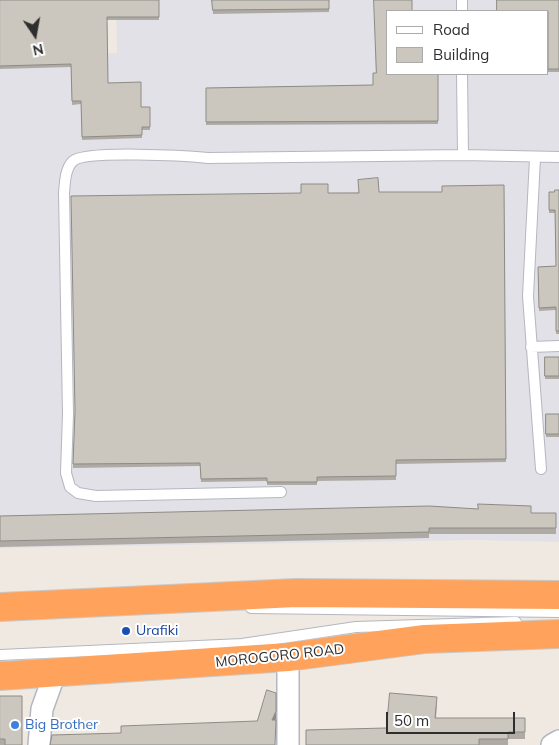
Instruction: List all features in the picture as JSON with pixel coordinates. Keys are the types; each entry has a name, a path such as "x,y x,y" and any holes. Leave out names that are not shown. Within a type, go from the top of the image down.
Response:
{"highway":[{"path":"0,607 296,593 559,595"},
{"name":"MOROGORO ROAD","path":"0,676 288,657 425,638 559,634"}],"street":[{"path":"288,657 288,745"},
{"path":"39,745 42,709 55,673"},
{"path":"552,745 559,742"}],"lane":[{"path":"462,75 463,155"},
{"path":"281,492 96,496 78,494 70,487 66,473 68,414 64,193 67,171 73,161 79,157 107,154 208,158 463,155 559,157"},
{"path":"535,158 528,296 542,469"},
{"path":"531,347 559,346"},
{"path":"241,608 559,612"},
{"name":"MOROGORO ROAD","path":"0,655 242,644 356,627 559,621"}],"shaded area":[{"path":"116,0 559,0 559,542 476,540 0,548 0,54 117,53"}],"building":[{"path":"0,0 159,0 159,17 107,17 108,83 141,82 141,107 150,107 150,127 142,127 142,135 82,137 81,101 72,101 71,64 0,66"},
{"path":"212,0 329,0 329,9 213,10"},
{"path":"374,0 412,0 412,10 386,10 386,75 438,75 438,121 206,122 206,88 373,85 373,73 376,73"},
{"path":"497,0 559,0 559,69 549,69 549,10 497,10"},
{"path":"378,178 379,192 442,192 442,186 504,185 506,459 396,460 396,476 317,477 317,482 267,482 267,478 201,479 200,463 73,464 75,411 71,196 301,193 301,184 328,184 328,193 359,193 358,180"},
{"path":"559,190 559,331 556,331 556,307 539,308 538,267 556,266 555,210 549,210 549,192 554,192"},
{"path":"545,357 559,357 559,376 545,376"},
{"path":"546,414 559,414 559,434 546,434"},
{"path":"478,504 531,506 531,513 556,513 556,528 429,528 429,532 0,541 0,516 429,506 478,509"},
{"path":"267,690 276,693 276,711 272,720 276,720 275,745 50,745 52,735 121,733 121,726 257,721"},
{"path":"390,693 437,697 435,718 525,718 525,732 508,732 508,739 479,739 479,745 306,745 306,730 386,728"},
{"name":"Big Brother","path":"0,696 22,696 22,745 5,745 5,739 0,739"}],"place":[{"name":"Urafiki","path":"126,631"},
{"name":"Big Brother","path":"15,725"}]}
